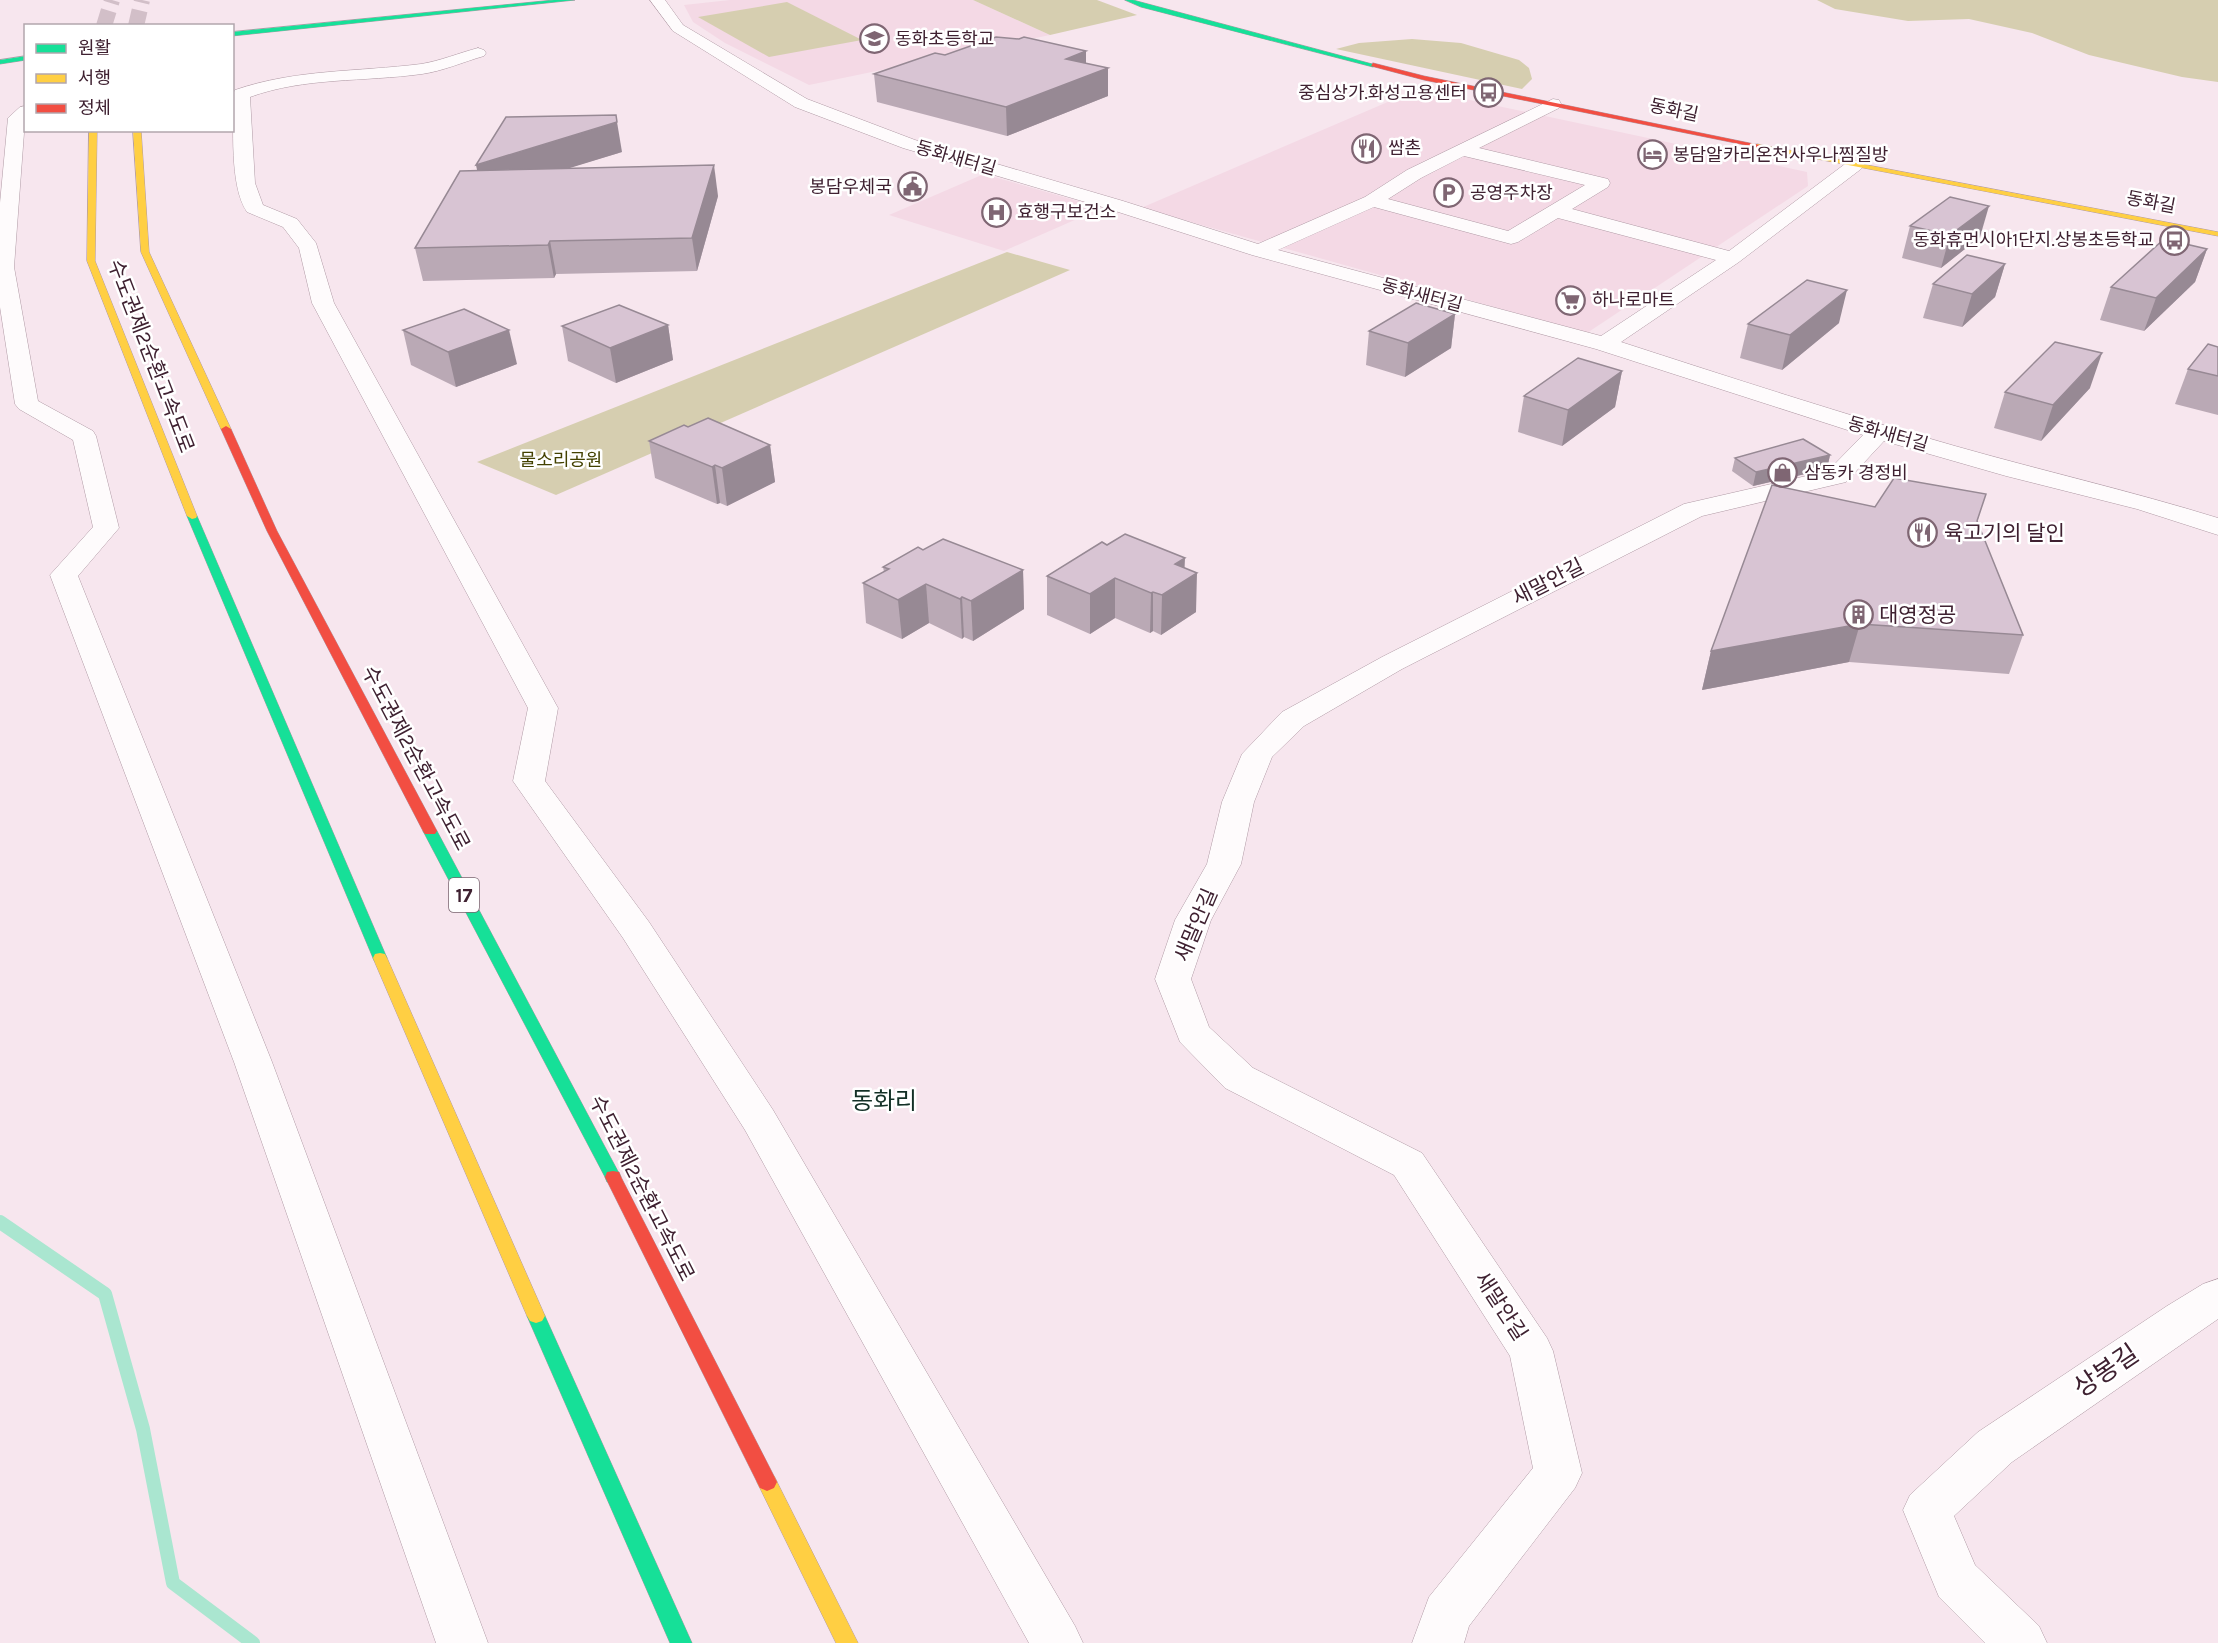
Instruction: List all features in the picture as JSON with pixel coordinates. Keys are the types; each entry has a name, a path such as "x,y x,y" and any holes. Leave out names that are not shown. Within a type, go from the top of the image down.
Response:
{"main road":[{"path":"234,34 572,0"},
{"name":"동화길","path":"1128,0 1143,6 1424,78 1854,165 2218,234"},
{"path":"0,62 24,58"},
{"name":"수도권제2순환고속도로","path":"93,132 91,261 175,477 453,1131 681,1643"},
{"name":"수도권제2순환고속도로","path":"137,132 145,252 272,531 638,1224 847,1643"}],"street":[{"name":"동화새터길","path":"657,0 678,28 801,103 909,144 1116,205 1259,251 1604,344 1879,432 2015,471 2146,504 2218,527"},
{"path":"478,53 422,69 298,79 265,84 241,94 246,183 254,207 290,223 309,247 323,303 543,708 529,781 636,930 759,1120 1057,1643"},
{"path":"1259,251 1372,201 1414,174 1553,104"},
{"path":"24,112 17,117 4,267 27,404 84,436 106,528 64,575 253,1062 462,1643"},
{"path":"1372,201 1511,238 1601,183 1463,150"},
{"path":"1604,344 1732,258 1854,165"},
{"path":"1556,211 1732,258"},
{"name":"새말안길","path":"1438,1643 1447,1614 1558,1473 1531,1352 1408,1164 1239,1078 1193,1034 1173,979 1193,920 1224,864 1238,802 1258,754 1293,719 1402,657 1693,510 1837,477 1879,432"},
{"name":"상봉길","path":"2021,1643 1958,1581 1927,1510 1995,1447 2183,1318 2218,1297"}],"shaded area":[{"name":"동화초등학교","path":"730,0 973,0 1050,35 809,85 725,43 693,22 684,5"},
{"path":"1418,89 1807,172 1808,186 1587,333 1141,208"},
{"name":"효행구보건소","path":"984,174 1102,208 1004,251 889,215"}],"green space":[{"path":"973,0 1097,0 1137,15 1050,35"},
{"path":"1817,0 2218,0 2218,82 2182,77 2089,55 2032,33 1969,19 1908,21 1835,9"},
{"path":"787,2 862,40 769,57 698,17"},
{"path":"1412,39 1461,43 1519,60 1529,68 1532,79 1522,89 1336,49 1359,43"},
{"name":"물소리공원","path":"1007,252 1070,270 556,495 477,462"}],"building":[{"path":"996,37 1019,39 1024,37 1086,51 1066,59 1108,68 1006,107 874,74 935,53 945,55"},
{"path":"616,115 617,122 476,165 506,117"},
{"path":"714,165 692,238 550,241 548,245 415,248 460,171"},
{"path":"1950,197 1989,206 1950,235 1910,226"},
{"path":"2164,239 2207,249 2156,298 2111,287"},
{"path":"1967,255 2005,264 1972,294 1933,284"},
{"path":"1807,280 1847,290 1790,335 1748,324"},
{"path":"1416,303 1455,314 1408,343 1369,331"},
{"path":"619,305 668,325 610,348 562,326"},
{"path":"464,309 509,330 448,352 403,330"},
{"path":"2055,342 2102,353 2053,405 2005,392"},
{"path":"2208,344 2218,347 2218,376 2188,369"},
{"path":"1578,358 1622,371 1568,410 1524,396"},
{"path":"708,418 770,445 722,468 715,465 712,467 649,441 684,425 688,427"},
{"path":"1803,439 1830,455 1756,472 1735,458"},
{"path":"1894,478 1986,494 1977,521 2023,635 1860,624 1711,651 1772,485 1875,507"},
{"path":"1125,534 1185,558 1175,564 1197,573 1162,595 1151,593 1115,578 1090,594 1047,576 1102,542 1107,545"},
{"path":"943,539 1023,570 971,601 962,597 960,599 926,584 898,600 863,583 889,569 883,567 918,547 923,550"}],"waterway":[{"path":"0,1222 105,1294 143,1429 173,1583 253,1643"}],"tunnel":[{"path":"105,24 112,0"},
{"path":"136,24 142,0"}],"traffic: fast":[{"path":"234,34 572,0"},
{"path":"1128,0 1143,6 1373,65"},
{"path":"0,62 24,58"},
{"path":"192,516 380,958"},
{"path":"430,831 613,1177"},
{"path":"536,1316 681,1643"}],"traffic: slow":[{"path":"93,132 91,261 192,516"},
{"path":"137,132 145,252 226,429"},
{"path":"1760,146 2218,234"},
{"path":"380,958 536,1316"},
{"path":"767,1482 847,1643"}],"traffic: jam":[{"path":"1373,65 1424,78 1760,146"},
{"path":"226,429 272,531 430,831"},
{"path":"613,1177 767,1482"}],"place":[{"name":"동화초등학교","path":"874,39"},
{"name":"중심상가.화성고용센터","path":"1488,93"},
{"name":"쌈촌","path":"1367,148"},
{"name":"봉담알카리온천사우나찜질방","path":"1652,155"},
{"name":"봉담우체국","path":"913,187"},
{"name":"공영주차장","path":"1449,193"},
{"name":"효행구보건소","path":"996,212"},
{"name":"동화휴먼시아1단지.상봉초등학교","path":"2175,240"},
{"name":"하나로마트","path":"1571,300"},
{"name":"삼동카 경정비","path":"1783,473"},
{"name":"육고기의 달인","path":"1923,533"},
{"name":"대영정공","path":"1858,615"}],"district":[{"name":"동화리","path":"884,1101"}]}
